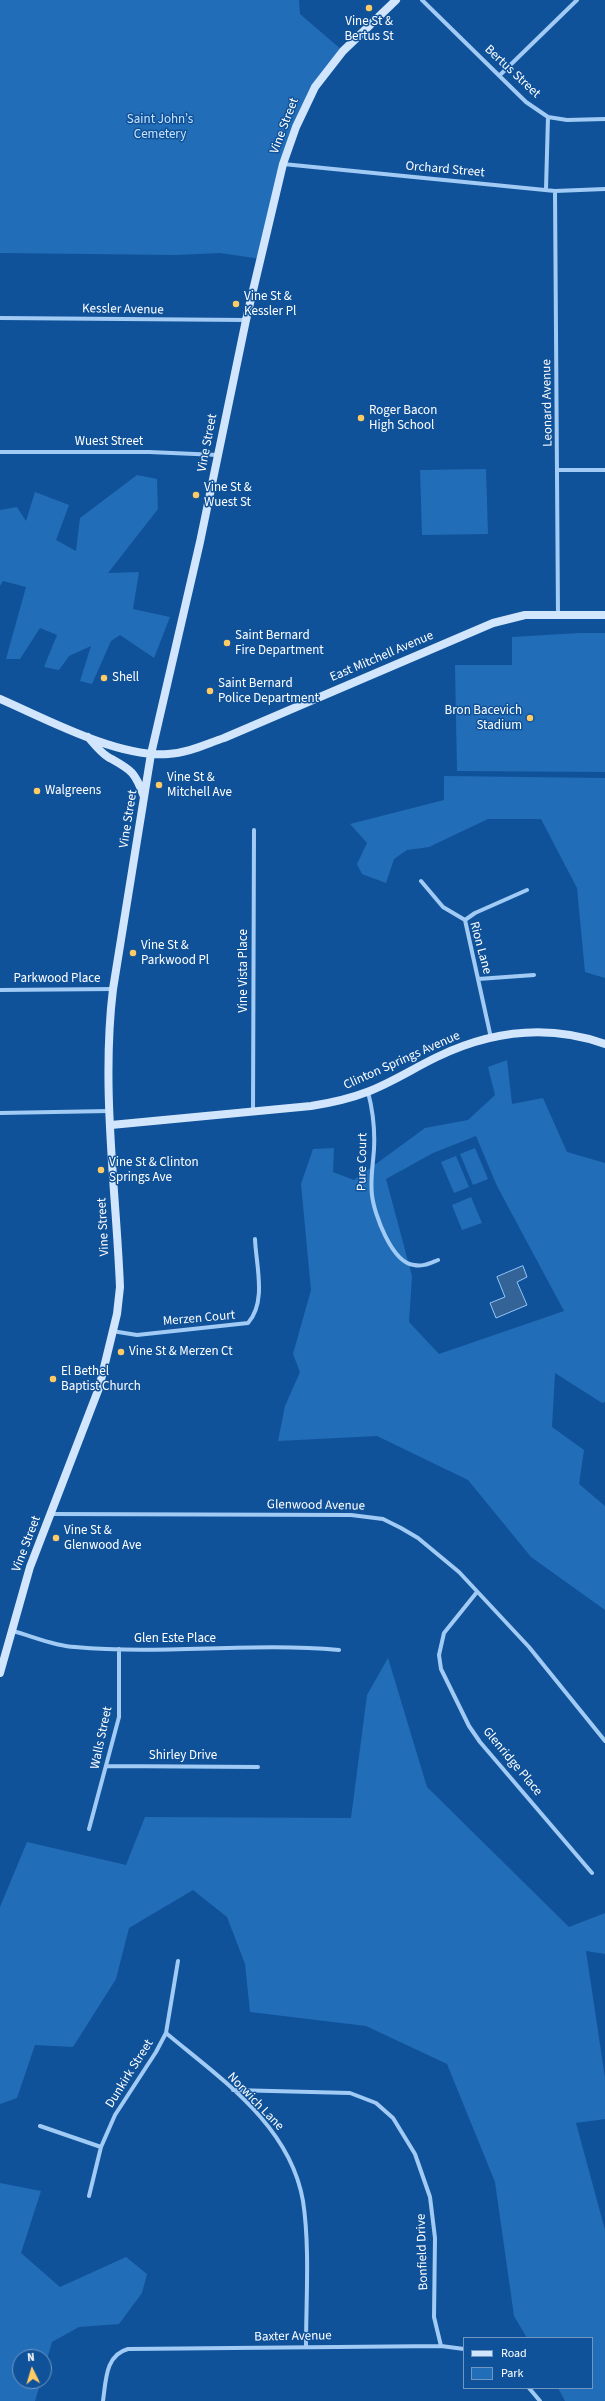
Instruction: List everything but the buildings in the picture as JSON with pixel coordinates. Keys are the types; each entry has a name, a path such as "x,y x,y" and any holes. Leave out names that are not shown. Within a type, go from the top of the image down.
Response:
{"main road":[{"name":"Vine Street","path":"0,1673 30,1567 52,1514 99,1388 117,1314 120,1287 110,1125 110,1018 113,989 151,754 200,542 246,320 283,164 296,127 315,87 343,51 396,0"},
{"name":"East Mitchell Avenue","path":"88,737 151,754 169,754 188,751 224,738 493,623 525,615 605,615"},
{"path":"0,699 88,737 107,757 128,768 139,784 144,798"},
{"name":"Clinton Springs Avenue","path":"110,1125 311,1106 368,1092 439,1056 491,1038 514,1033 550,1031 577,1035 605,1044"}],"street":[{"name":"Bertus Street","path":"422,0 526,102 548,117 567,120 605,120"},
{"path":"500,75 577,0"},
{"path":"546,190 548,117"},
{"name":"Orchard Street","path":"283,164 555,191 605,189"},
{"name":"Leonard Avenue","path":"555,191 558,614"},
{"name":"Kessler Avenue","path":"0,318 246,320"},
{"name":"Wuest Street","path":"0,452 149,452 218,455"},
{"path":"558,470 605,470"},
{"name":"Vine Vista Place","path":"253,1112 254,830"},
{"name":"Rion Lane","path":"421,882 443,907 465,920 491,1038"},
{"path":"465,920 475,913 527,890"},
{"path":"478,979 534,975"},
{"name":"Parkwood Place","path":"0,990 113,989"},
{"name":"Pure Court","path":"368,1092 374,1126 372,1195 378,1221 392,1246 403,1259 413,1266 425,1265 438,1260"},
{"path":"0,1113 110,1111"},
{"name":"Merzen Court","path":"112,1331 137,1335 248,1323 253,1318 259,1303 255,1239"},
{"name":"Glenwood Avenue","path":"52,1514 351,1515 376,1518 401,1528 418,1538 459,1572 525,1642 605,1741"},
{"name":"Glenridge Place","path":"477,1592 444,1633 438,1655 441,1669 469,1726 480,1742 592,1873"},
{"name":"Glen Este Place","path":"13,1631 73,1647 119,1649 310,1647 340,1650"},
{"name":"Walls Street","path":"90,1829 119,1717 119,1649"},
{"name":"Shirley Drive","path":"107,1766 258,1767"},
{"name":"Dunkirk Street","path":"89,2196 100,2147 116,2115 156,2052 166,2033 178,1961"},
{"name":"Norwich Lane","path":"166,2033 233,2090 276,2136 285,2150 297,2179 305,2223 306,2347"},
{"name":"Bonfield Drive","path":"233,2090 350,2093 376,2103 391,2115 415,2154 430,2197 435,2238 434,2317 441,2346"},
{"path":"40,2126 100,2147"},
{"name":"Baxter Avenue","path":"103,2401 107,2372 111,2362 122,2351 441,2346 463,2349"},
{"path":"530,2389 540,2401"}],"green space":[{"name":"Saint John’s Cemetery","path":"0,0 299,0 300,14 343,51 325,73 296,127 261,259 220,253 176,255 0,253"},
{"path":"486,469 488,534 422,535 420,470"},
{"path":"137,475 157,479 158,509 108,573 139,572 133,609 170,617 154,658 120,635 111,641 92,684 80,681 91,646 69,656 59,670 44,667 57,635 40,628 20,659 6,659 26,587 3,581 0,586 0,510 17,507 26,521 35,492 69,505 56,540 76,551 80,518"},
{"name":"Bron Bacevich Stadium","path":"605,633 605,772 457,771 455,665 512,665 512,637"},
{"path":"444,776 605,778 605,978 585,972 577,888 541,819 488,819 429,847 407,850 394,859 386,883 362,874 357,864 367,843 350,824 444,800"},
{"path":"507,1060 512,1104 543,1098 567,1152 605,1163 605,1402 602,1403 555,1373 552,1427 584,1450 579,1484 605,1506 605,1610 531,1557 468,1480 377,1436 278,1441 285,1406 300,1372 293,1354 311,1290 301,1184 313,1149 334,1148 333,1172 354,1180 425,1128 468,1120 495,1095 488,1067","holes":["476,1136 497,1186 564,1311 439,1354 409,1322 412,1276 386,1179 433,1153"]},
{"path":"475,1148 488,1179 473,1185 460,1154"},
{"path":"456,1156 469,1187 454,1193 441,1162"},
{"path":"471,1197 482,1223 462,1230 452,1205"},
{"path":"388,1658 427,1787 569,1927 605,1913 605,1954 586,1951 605,2078 605,2119 576,2123 605,2230 605,2401 565,2401 559,2389 593,2389 593,2337 526,2337 514,2316 495,2182 447,2064 366,2026 250,2012 245,1964 227,1917 193,1890 129,1928 116,1979 73,2047 35,2045 17,2098 0,2104 0,1907 27,1842 126,1865 145,1817 351,1818 367,1695"},
{"path":"0,2183 41,2191 21,2253 60,2287 126,2257 147,2274 142,2293 119,2324 79,2327 52,2342 50,2349 12,2349 12,2389 39,2389 35,2401 0,2401"}],"shaded area":[{"path":"523,1266 527,1277 517,1282 527,1305 496,1318 490,1303 505,1297 497,1277"}],"place":[{"name":"Vine St & Bertus St","path":"369,8"},
{"name":"Vine St & Kessler Pl","path":"236,304"},
{"name":"Roger Bacon High School","path":"361,418"},
{"name":"Vine St & Wuest St","path":"196,495"},
{"name":"Saint Bernard Fire Department","path":"227,643"},
{"name":"Shell","path":"104,678"},
{"name":"Saint Bernard Police Department","path":"210,691"},
{"name":"Bron Bacevich Stadium","path":"530,718"},
{"name":"Vine St & Mitchell Ave","path":"159,785"},
{"name":"Walgreens","path":"37,791"},
{"name":"Vine St & Parkwood Pl","path":"133,953"},
{"name":"Vine St & Clinton Springs Ave","path":"101,1170"},
{"name":"Vine St & Merzen Ct","path":"121,1352"},
{"name":"El Bethel Baptist Church","path":"53,1379"},
{"name":"Vine St & Glenwood Ave","path":"56,1538"}]}
